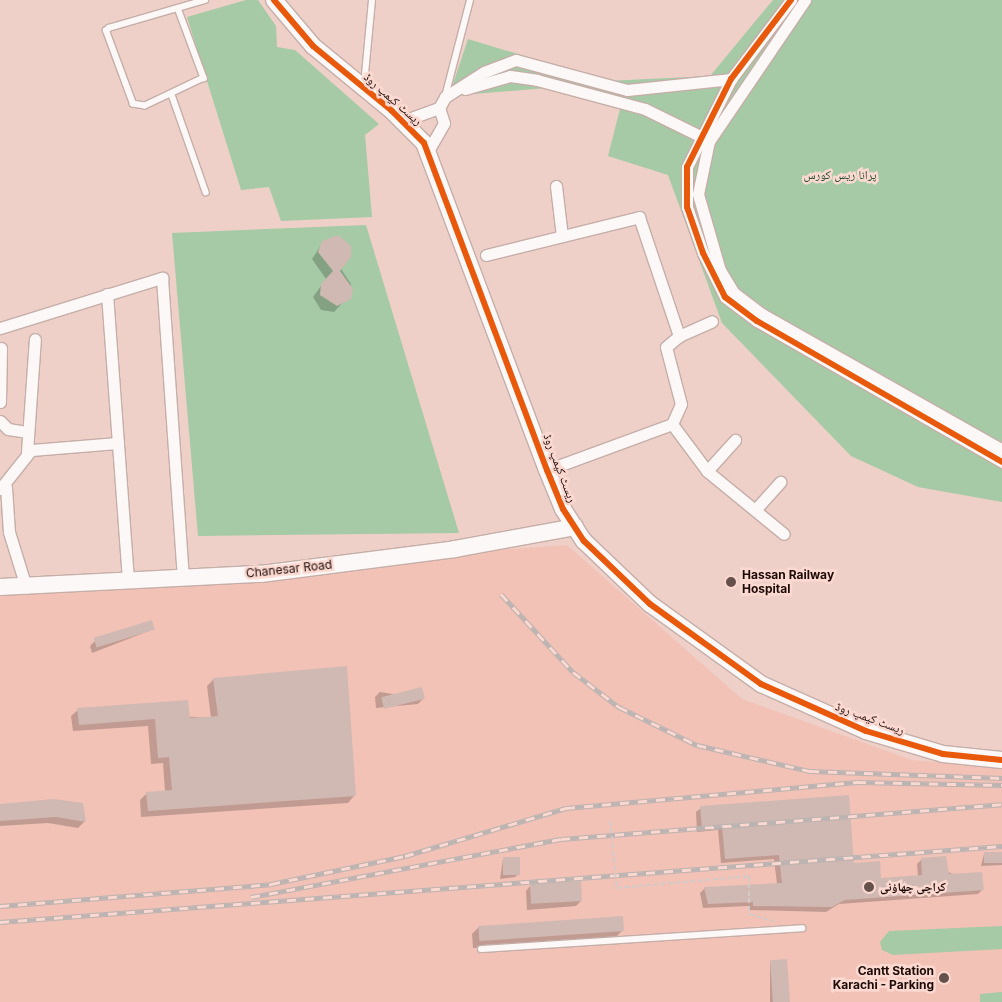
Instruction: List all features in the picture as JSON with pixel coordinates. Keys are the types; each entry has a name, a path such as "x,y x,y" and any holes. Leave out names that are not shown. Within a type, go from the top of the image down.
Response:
{"street":[{"name":"ریسٹ کیمپ روڈ","path":"274,0 313,46 403,121 428,151 547,470 574,527 650,604 761,684 866,731 943,754 1002,760"},
{"path":"791,0 731,79 704,138 687,167 687,207 725,298 757,321 1002,462"},
{"path":"805,0 704,138 698,194 720,270 734,292 762,314 1002,450"},
{"path":"403,121 439,108 445,97 484,72 516,60 627,90 731,79"},
{"path":"445,97 510,76 645,110 704,138"},
{"path":"428,151 444,123 439,108"},
{"path":"556,186 562,236"},
{"path":"486,255 639,217 678,336"},
{"path":"0,328 162,278 183,578"},
{"path":"107,294 128,580"},
{"path":"547,470 672,424 680,404 666,347 678,336 712,322"},
{"path":"26,587 9,532 3,488 27,452 35,339"},
{"path":"0,402 1,348"},
{"path":"0,422 8,429 28,432"},
{"path":"672,424 707,471 784,534"},
{"path":"707,471 735,440"},
{"path":"27,452 118,443"},
{"path":"755,510 780,482"},
{"name":"Chanesar Road","path":"0,587 261,574 455,549 574,527"}],"lane":[{"path":"178,8 204,78 172,95 145,106 133,104 105,34 108,28 204,0"},
{"path":"363,87 372,0"},
{"path":"445,97 470,0"},
{"path":"172,95 206,192"},
{"path":"481,949 802,928"}],"path":[{"path":"610,821 616,888 749,876 749,914 802,928"}],"shaded area":[{"path":"567,545 742,699 912,760 1002,767 1002,1002 0,1002 0,586"}],"green space":[{"path":"246,0 258,0 276,26 277,47 295,50 379,124 365,135 372,217 281,221 269,187 241,190 187,17"},
{"name":"پرانا ریس کورس","path":"773,0 1002,0 1002,502 918,487 851,456 722,323 668,175 608,156 620,109 547,88 449,96 468,39 607,81 710,76"},
{"path":"366,225 459,533 198,536 172,233"},
{"path":"1002,926 1002,949 893,955 882,950 880,942 889,931"},
{"path":"1002,992 1002,1002 980,1002 980,994"}],"building":[{"path":"338,235 351,246 351,257 340,271 353,289 351,299 337,306 320,295 321,284 333,271 318,252 322,241"},
{"path":"152,620 155,630 97,647 94,638"},
{"path":"347,666 356,796 148,811 146,792 172,790 169,757 158,758 155,719 79,725 77,708 188,700 190,718 218,716 213,678"},
{"path":"422,687 425,699 384,709 381,697"},
{"path":"849,795 854,863 880,861 881,878 922,875 921,858 946,856 949,874 982,872 984,890 845,900 832,907 753,906 753,902 708,904 704,887 782,883 779,855 725,859 722,826 702,828 700,806"},
{"path":"54,799 83,803 86,822 56,817 0,821 0,804"},
{"path":"984,852 1002,852 1002,863 984,863"},
{"path":"503,857 520,857 520,875 503,875"},
{"path":"581,881 582,901 531,904 530,884"},
{"path":"623,916 624,931 479,941 478,926"},
{"path":"787,959 790,1002 773,1002 770,960"}],"railway":[{"path":"501,594 573,672 619,707 697,745 810,771 1002,778"},
{"path":"0,906 271,884 405,856 566,808 857,782 1002,785"},
{"path":"251,897 561,839 1002,804"},
{"path":"0,922 1002,846"}],"cycle path":[{"path":"274,0 313,46 392,111 424,143 547,470 563,509 584,541 650,604 761,684 866,731 943,754 1002,760"},
{"path":"791,0 731,79 687,167 687,207 703,253 725,297 757,321 1002,462"}],"place":[{"name":"Hassan Railway Hospital","path":"731,582"},
{"name":"کراچی چھاؤنی","path":"869,887"},
{"name":"Cantt Station Karachi - Parking","path":"944,978"}]}
